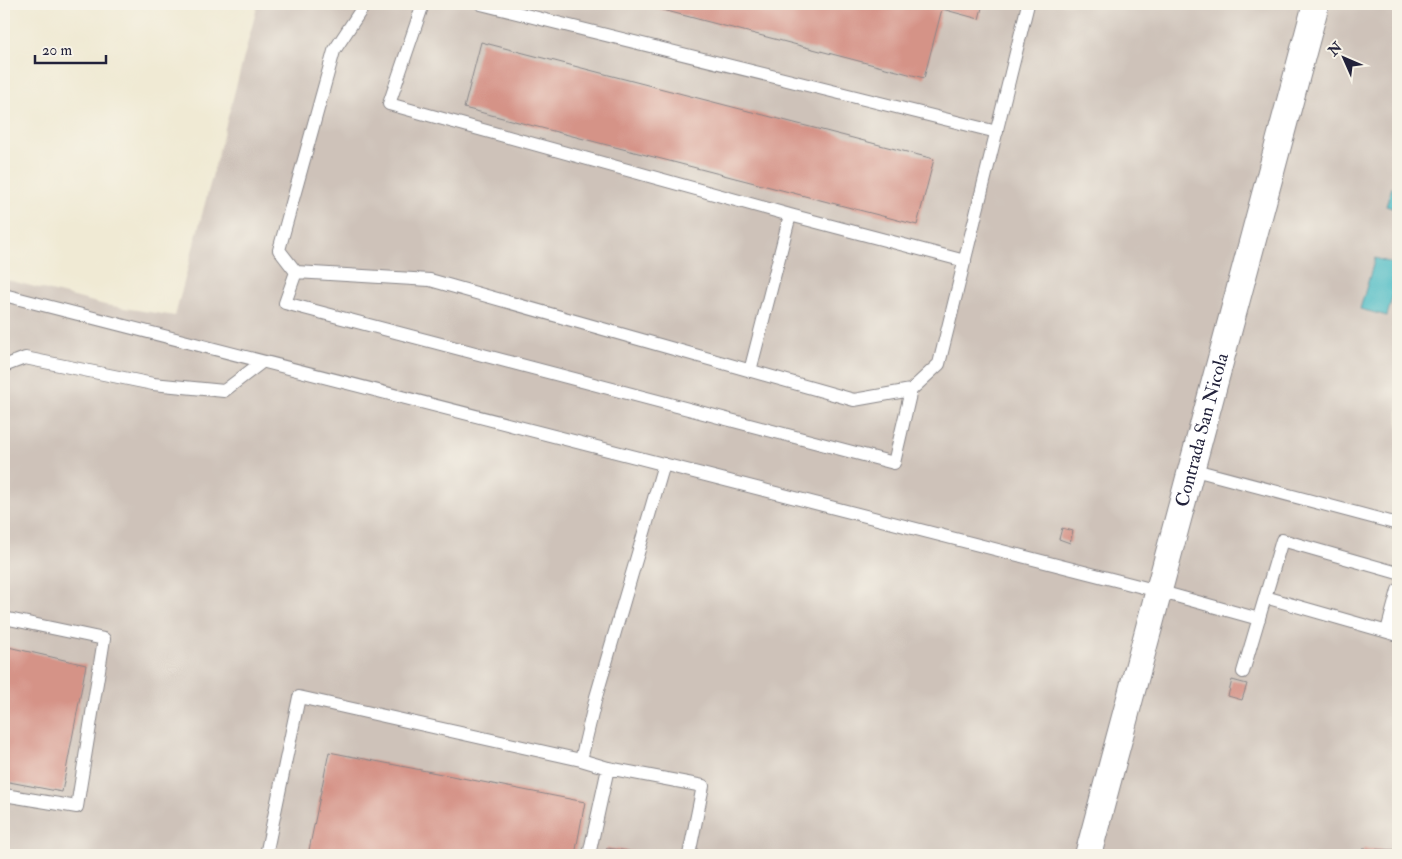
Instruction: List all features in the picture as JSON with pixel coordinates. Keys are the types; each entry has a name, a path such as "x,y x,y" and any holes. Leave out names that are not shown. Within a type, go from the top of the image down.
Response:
{"street":[{"name":"Contrada San Nicola","path":"1088,855 1316,4"}],"lane":[{"path":"365,4 334,51 279,250 296,272 430,280 854,400 911,390 939,364 1028,4"},
{"path":"423,4 389,104 790,215 965,261"},
{"path":"481,4 997,132"},
{"path":"750,371 790,215"},
{"path":"296,272 285,303 894,463 911,390"},
{"path":"4,295 1158,591 1259,619"},
{"path":"4,366 25,358 153,384 224,391 262,362"},
{"path":"581,760 596,696 664,464"},
{"path":"1191,469 1397,520"},
{"path":"1243,672 1282,540 1398,573"},
{"path":"1265,597 1392,633 1398,590"},
{"path":"4,618 104,639 77,807 4,795"},
{"path":"266,855 299,697 581,760 608,768 703,786 689,855"},
{"path":"589,855 608,768"}],"shaded area":[{"path":"258,4 1398,4 1398,855 4,855 4,279 105,305 175,316"}],"water":[{"path":"1392,187 1398,189 1398,210 1386,206"},
{"path":"1375,258 1398,265 1398,276 1387,316 1360,309"}],"building":[{"path":"640,4 983,4 979,19 942,9 924,78"},
{"path":"481,42 934,159 917,225 464,108"},
{"path":"1062,528 1073,531 1070,543 1059,539"},
{"path":"4,646 86,665 62,792 4,781"},
{"path":"1232,680 1247,684 1242,700 1228,696"},
{"path":"329,752 585,802 575,855 308,855"},
{"path":"607,848 649,854 649,855 605,855"},
{"path":"1363,849 1398,850 1398,855 1363,855"}]}
